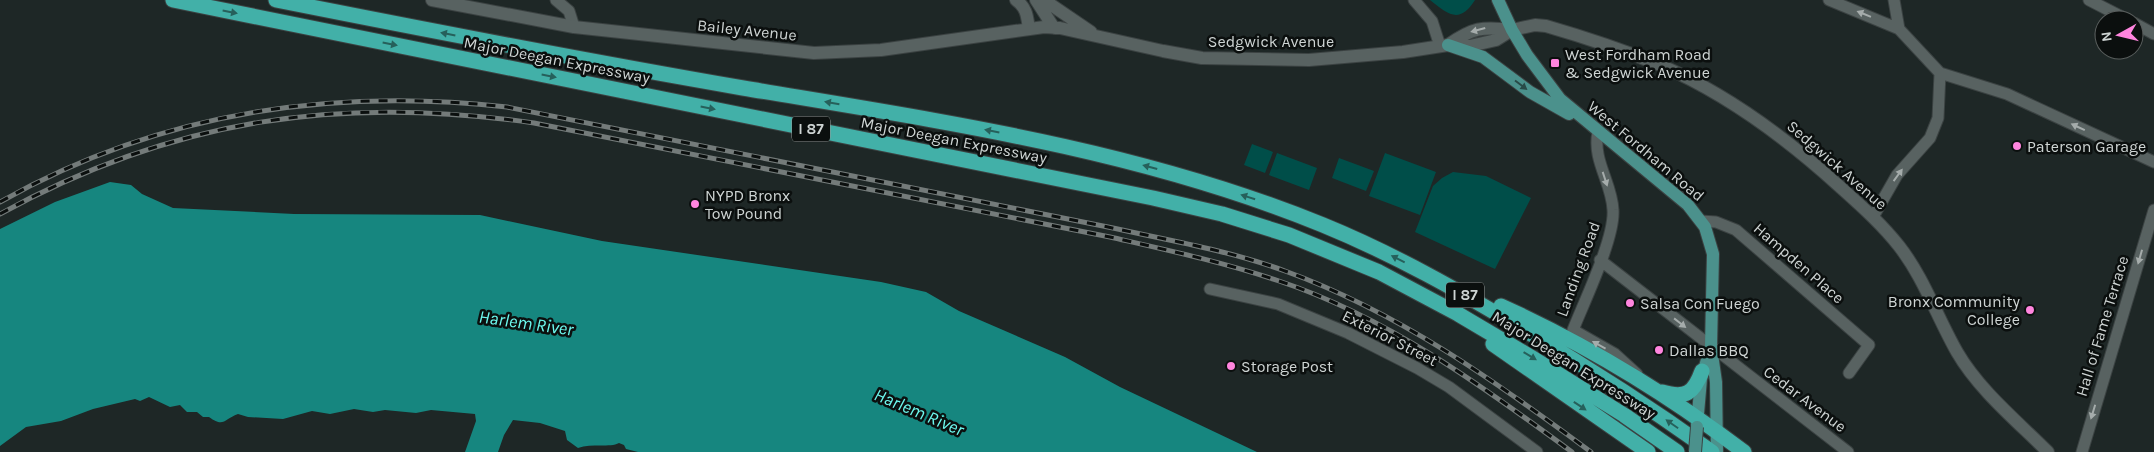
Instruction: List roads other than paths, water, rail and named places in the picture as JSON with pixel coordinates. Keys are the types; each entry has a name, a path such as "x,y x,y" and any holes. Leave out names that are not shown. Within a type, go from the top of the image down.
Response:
{"highway":[{"name":"Major Deegan Expressway","path":"173,0 1188,205 1256,224 1313,244 1379,272 1427,297 1564,377 1677,452"},
{"name":"Major Deegan Expressway","path":"276,0 563,57 949,123 1087,151 1190,179 1290,212 1356,239 1419,270 1504,318 1716,445"},
{"path":"1419,270 1522,316 1602,358 1649,387 1697,423 1716,445 1744,452"},
{"path":"1427,297 1552,387 1648,452"},
{"path":"1649,387 1668,394 1685,394 1694,388 1702,371"}],"main road":[{"name":"Bailey Avenue","path":"432,0 481,5 574,27 814,53 881,50 1029,29 1057,28"},
{"path":"1016,0 1022,5 1027,14 1029,29"},
{"path":"1036,0 1057,28"},
{"name":"Sedgwick Avenue","path":"1044,0 1096,35"},
{"name":"West Fordham Road","path":"1498,0 1512,30 1547,84 1560,99 1595,130 1688,205 1701,220 1710,240 1713,254 1711,347 1716,382 1716,445"},
{"name":"Sedgwick Avenue","path":"1057,28 1202,58 1309,60 1394,53 1444,45 1465,33 1488,27 1512,30 1535,25 1546,26 1659,65 1694,81 1778,135 1812,161 1873,217 1900,247 1928,292 1957,352 1977,380 2048,452"},
{"path":"1444,45 1483,57 1530,92 1595,130"},
{"name":"West Fordham Road","path":"1695,452 1702,371 1711,347"}],"street":[{"path":"556,0 569,11 574,27"},
{"path":"1414,0 1432,21 1444,45"},
{"path":"1829,0 1899,29 1940,74 2007,94 2154,162"},
{"path":"1894,0 1899,29"},
{"path":"2089,0 2108,10"},
{"path":"1873,217 1896,175 1930,138 1938,118 1940,74"},
{"name":"Landing Road","path":"1573,330 1600,260 1611,227 1613,212 1610,196 1597,156 1595,130"},
{"name":"Hall of Fame Terrace","path":"2082,452 2154,210"},
{"name":"Hampden Place","path":"1701,220 1716,222 1736,230 1869,345 1849,373"},
{"name":"Cedar Avenue","path":"1600,260 1848,452"},
{"name":"Exterior Street","path":"1210,289 1278,304 1348,333 1418,368 1449,387 1537,452"},
{"name":"Major Deegan Expressway","path":"1573,330 1619,356 1649,387"}],"water":[{"name":"Harlem River","path":"110,182 131,185 142,194 173,208 294,214 480,215 602,241 881,282 926,292 959,311 1065,357 1120,387 1257,452 638,452 626,449 624,445 619,443 578,448 567,440 565,431 540,423 513,420 504,435 498,452 465,452 476,421 475,414 431,410 416,413 385,410 373,412 354,409 330,414 312,411 283,419 248,417 238,414 224,422 218,422 209,417 203,417 197,412 187,412 180,405 170,407 149,397 140,401 135,399 93,409 61,421 26,427 0,446 0,229 55,202"}],"railway":[{"path":"0,202 60,172 121,147 183,128 246,114 310,105 374,101 440,102 507,107 1108,227 1242,257 1285,271 1327,288 1406,328 1482,374 1591,452"},
{"path":"0,214 65,182 129,156 194,136 259,122 325,114 393,112 462,115 534,123 1110,237 1258,274 1319,296 1358,313 1395,333 1468,378 1572,452"}],"place":[{"name":"West Fordham Road & Sedgwick Avenue","path":"1555,63"},
{"name":"Paterson Garage","path":"2017,146"},
{"name":"NYPD Bronx Tow Pound","path":"695,204"},
{"name":"Salsa Con Fuego","path":"1630,303"},
{"name":"Bronx Community College","path":"2030,310"},
{"name":"Dallas BBQ","path":"1659,350"},
{"name":"Storage Post","path":"1231,366"}]}
